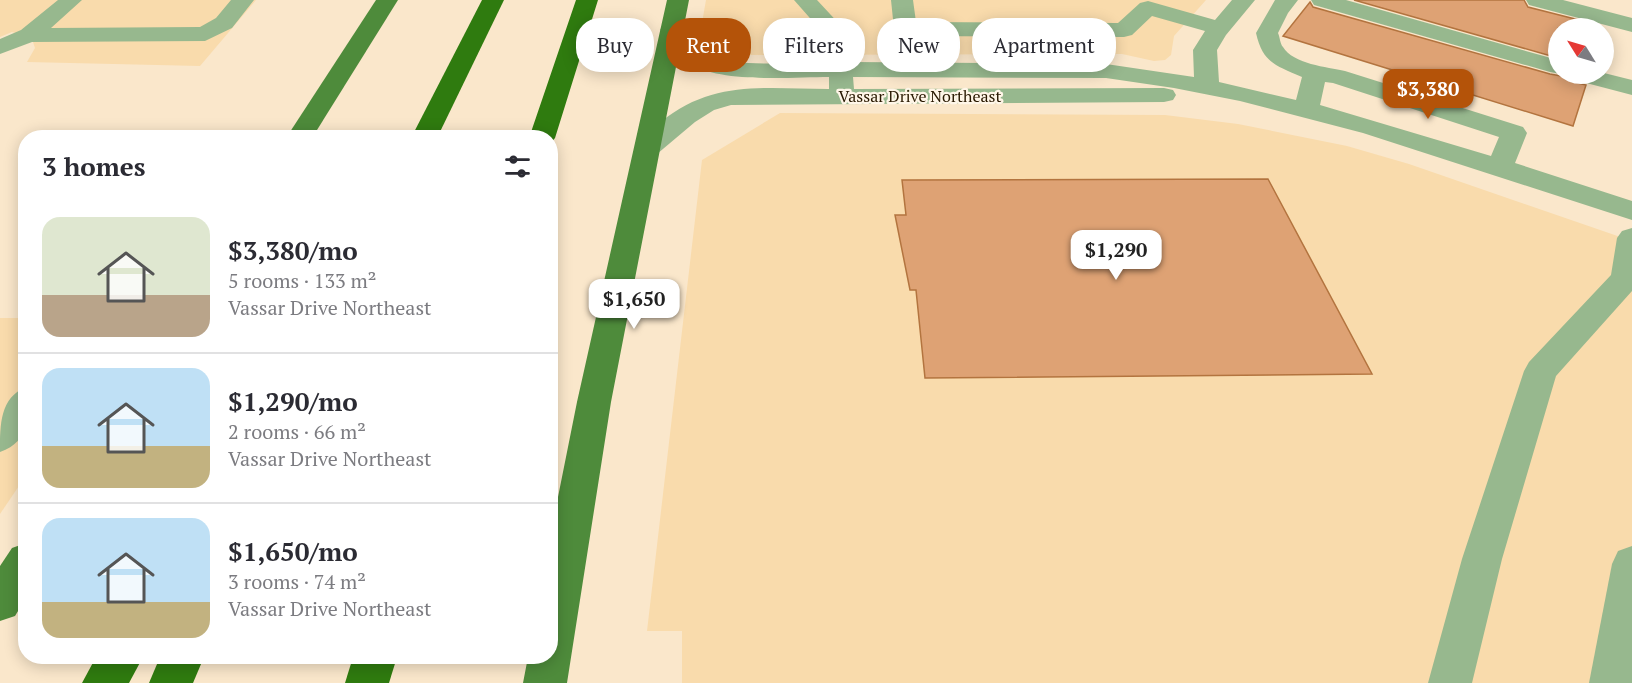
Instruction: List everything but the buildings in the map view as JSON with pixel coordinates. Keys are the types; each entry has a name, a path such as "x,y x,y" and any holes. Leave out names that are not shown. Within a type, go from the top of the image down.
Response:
{"highway":[{"path":"428,130 493,0"},
{"path":"545,130 586,0"},
{"path":"104,683 116,664"},
{"path":"171,683 179,664"},
{"path":"367,683 373,664"}],"main road":[{"path":"304,130 387,0"},
{"path":"558,607 622,262 648,148 674,15"},
{"path":"0,602 18,574"},
{"path":"545,683 549,664"}],"street":[{"path":"0,47 29,34 71,0"},
{"path":"29,34 206,34 224,23 243,0"},
{"path":"805,0 821,18"},
{"path":"902,0 905,29 1124,30 1139,4 1219,28"},
{"path":"1207,87 1204,50 1219,28 1244,0"},
{"path":"1287,0 1278,10 1267,33 1272,51 1288,62 1315,74 1336,76 1514,133 1500,168"},
{"path":"1322,0 1548,65"},
{"path":"1538,0 1632,25"},
{"name":"Vassar Drive Northeast","path":"674,15 686,53 715,67 763,70"},
{"name":"Vassar Drive Northeast","path":"865,70 1106,70 1207,87 1420,141 1632,211"},
{"path":"841,72 842,97"},
{"path":"1305,110 1315,74"},
{"path":"1614,83 1632,88"},
{"name":"Vassar Drive Northeast","path":"648,148 683,117 712,101 752,96 1178,95 1207,87"},
{"path":"1450,683 1482,559 1541,371 1626,278 1632,238"},
{"path":"0,437 18,412"},
{"path":"1611,683 1632,564"}],"shaded area":[{"path":"0,0 256,0 200,66 27,62 35,48 32,39 12,32 0,37"},
{"path":"706,0 1206,0 1174,36 1171,55 1165,60 1154,61 1116,54 1116,18 972,18 972,54 960,54 960,18 877,18 877,55 865,55 865,18 763,18 763,55 751,55 751,18 703,18"},
{"path":"780,113 1165,115 1238,124 1347,146 1409,164 1632,241 1632,683 682,683 682,631 647,631 702,160"},
{"path":"0,318 18,318 18,487 0,514"}]}
